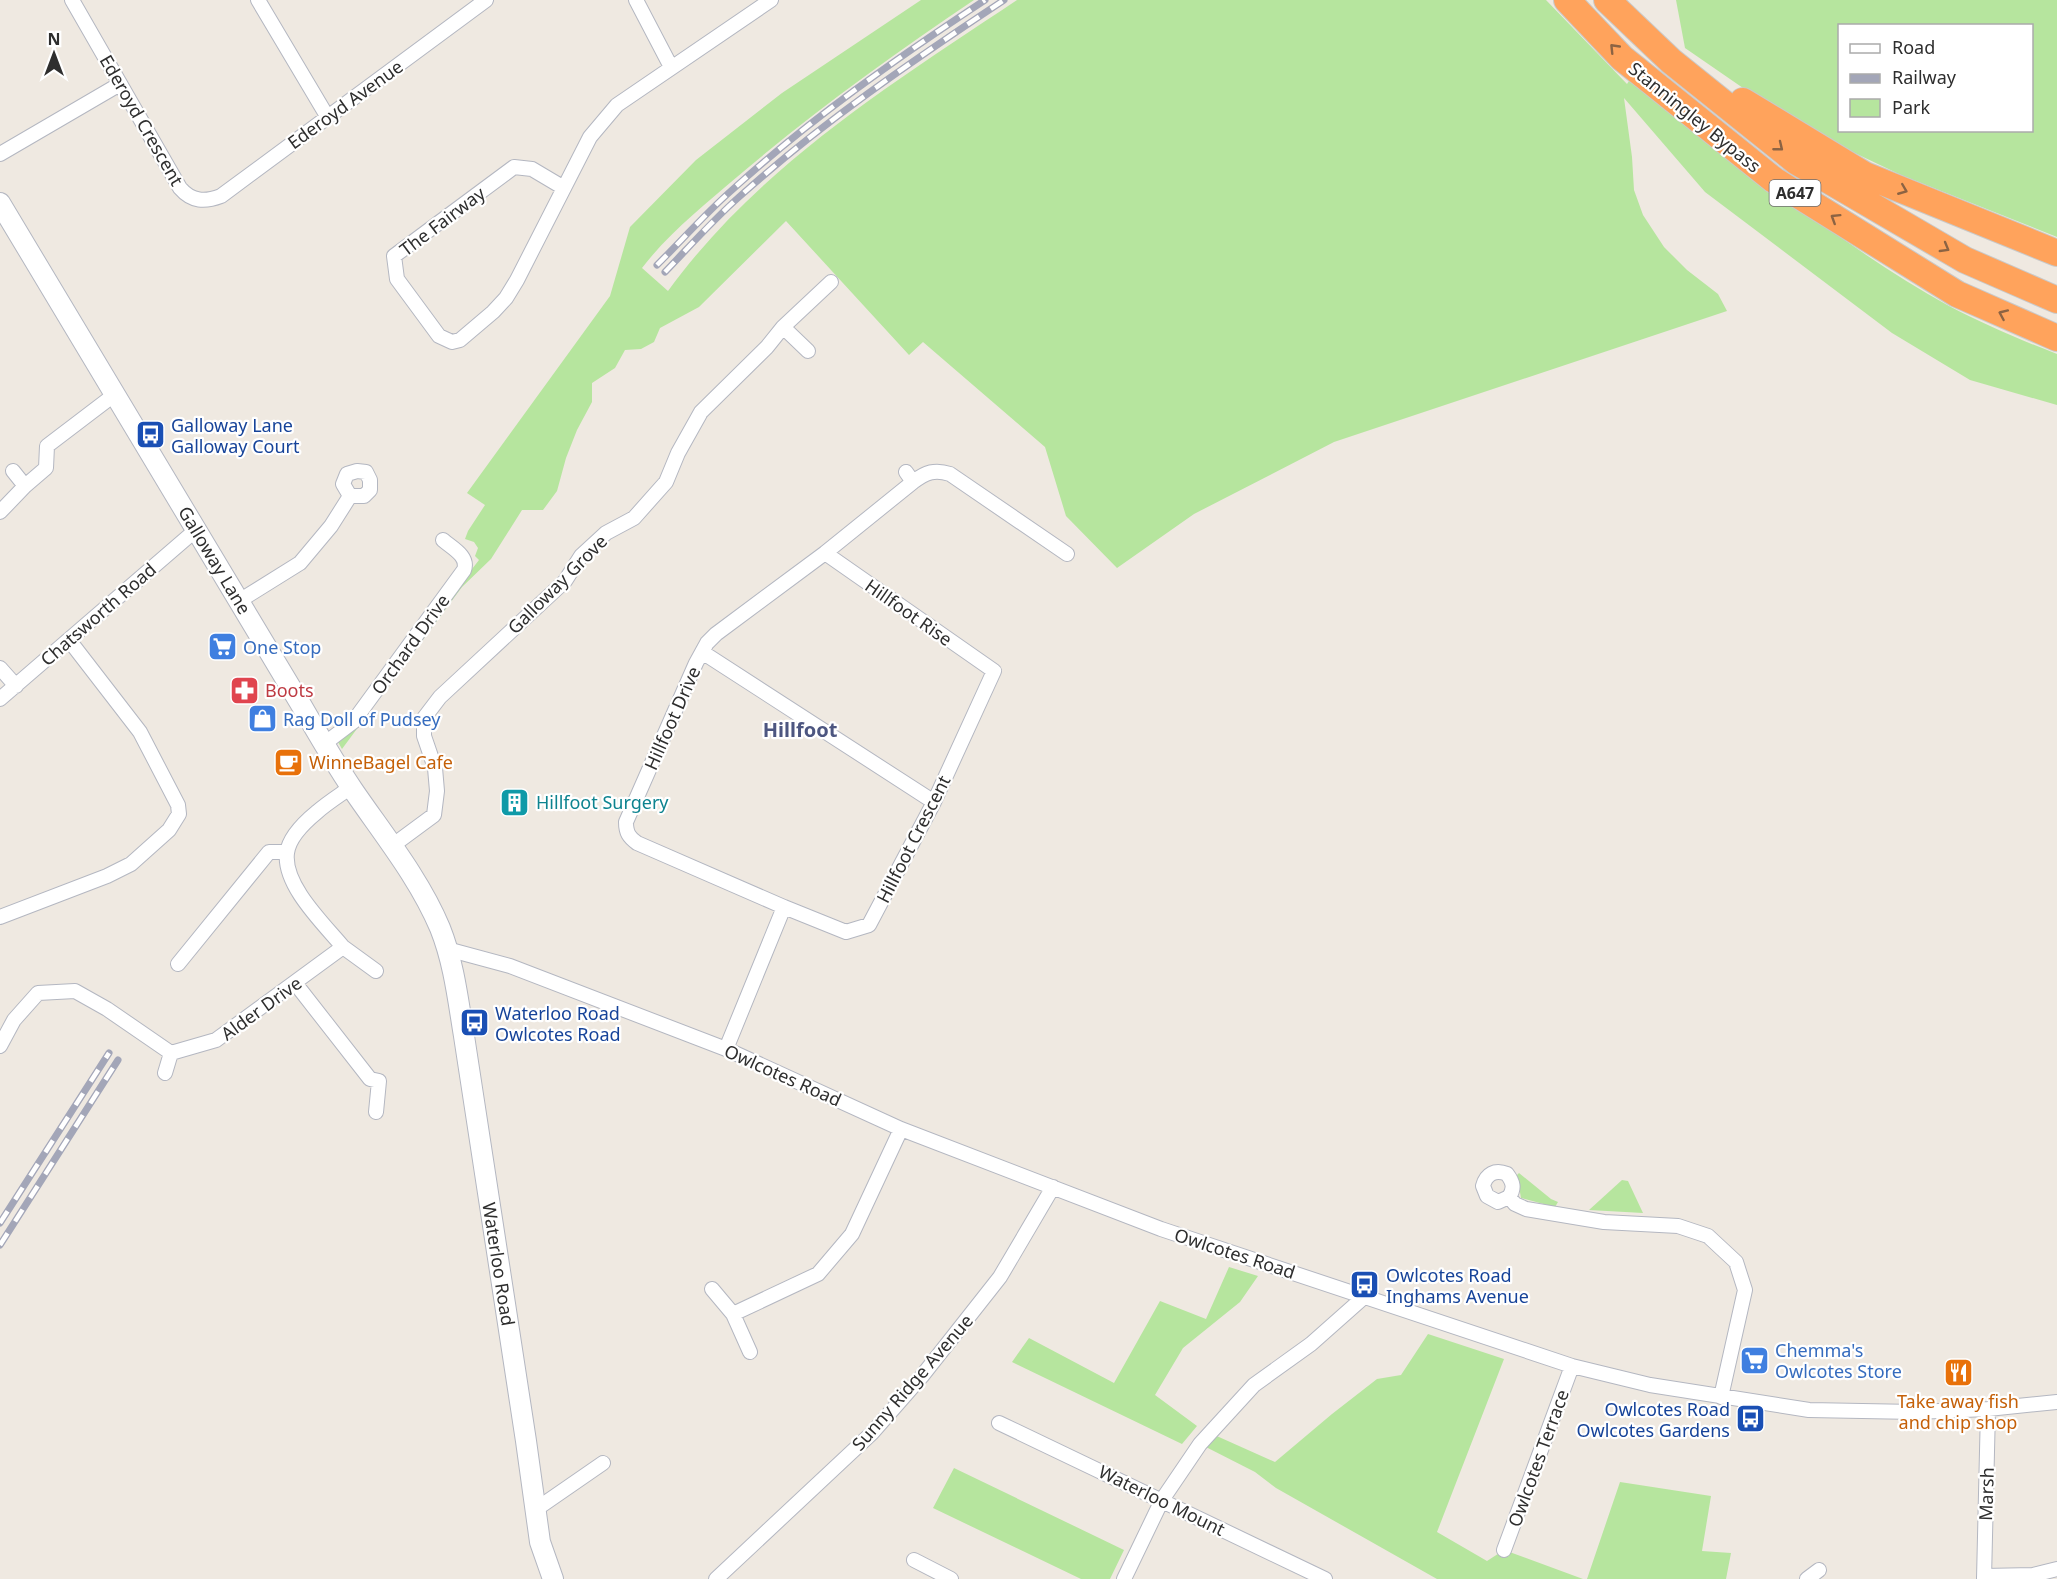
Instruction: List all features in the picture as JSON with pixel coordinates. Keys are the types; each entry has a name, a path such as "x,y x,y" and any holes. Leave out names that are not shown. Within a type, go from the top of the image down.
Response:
{"highway":[{"name":"Stanningley Bypass","path":"1567,0 1622,58 1774,180 1957,294 2057,338"},
{"name":"Stanningley Bypass","path":"1608,0 1671,61 1797,162 1965,260 2057,300"},
{"path":"1608,0 1728,92 1865,175 2057,253"}],"main road":[{"name":"Galloway Lane","path":"0,202 324,744 426,901 447,949"},
{"name":"Waterloo Road","path":"447,949 455,982 478,1122 540,1542 553,1579"}],"street":[{"name":"Ederoyd Crescent","path":"72,0 180,188 186,194 201,201"},
{"path":"258,0 327,117"},
{"name":"Ederoyd Avenue","path":"201,201 221,196 486,0"},
{"path":"636,0 671,68"},
{"name":"The Fairway","path":"564,188 532,169 514,167 394,256 398,279 439,336 452,342 460,340 506,298 517,280 564,188 590,136 617,105 771,0"},
{"path":"0,154 120,84"},
{"name":"Galloway Grove","path":"392,846 434,815 437,791 435,768 424,736 424,718 440,697 565,581 581,556 606,533 634,518 666,482 678,453 701,412 783,327 831,282"},
{"path":"783,327 808,351"},
{"path":"0,512 46,468 47,446 114,395"},
{"path":"13,471 25,486"},
{"name":"Hillfoot Drive","path":"784,907 637,843 629,837 626,830 629,815 702,652 716,634 825,553 910,477 930,471 950,474 1068,554"},
{"path":"239,602 300,563 331,526 350,496"},
{"name":"Chatsworth Road","path":"0,699 197,529"},
{"name":"Orchard Drive","path":"324,744 353,722 464,570 466,564 464,558 443,540"},
{"name":"Hillfoot Rise","path":"825,553 994,670"},
{"path":"0,917 107,876 131,864 169,830 179,814 178,806 140,732 69,640"},
{"path":"702,652 934,802"},
{"path":"0,668 16,686"},
{"name":"Hillfoot Crescent","path":"784,907 846,932 869,925 934,802 994,670"},
{"path":"351,787 317,811 295,834 287,852 289,874 304,900 343,947 376,971"},
{"path":"178,964 270,852 287,852"},
{"path":"726,1049 784,907"},
{"name":"Alder Drive","path":"171,1053 216,1040 343,947"},
{"name":"Owlcotes Road","path":"447,949 510,966 726,1049 901,1129 1161,1229 1572,1366 1650,1385 1809,1410 1915,1412 1989,1409 2057,1402"},
{"path":"295,983 370,1078 379,1081 376,1112"},
{"path":"0,1046 14,1020 39,993 75,991 107,1009 171,1053 165,1073"},
{"path":"733,1314 818,1274 852,1233 901,1129"},
{"name":"Sunny Ridge Avenue","path":"716,1579 872,1433 922,1376 1000,1277 1053,1186"},
{"path":"1509,1197 1515,1204 1526,1209 1574,1219 1678,1226 1708,1236 1736,1262 1745,1290 1721,1397"},
{"path":"712,1289 733,1314 750,1352"},
{"path":"1124,1579 1162,1500 1200,1444 1254,1385 1311,1344 1364,1297"},
{"name":"Owlcotes Terrace","path":"1504,1550 1572,1366"},
{"name":"Marsh","path":"1984,1578 1989,1409"},
{"name":"Waterloo Mount","path":"999,1423 1325,1579"},
{"path":"535,1510 603,1463"},
{"path":"914,1560 951,1579"},
{"path":"1984,1578 2033,1575 2057,1569"},
{"path":"1807,1579 1819,1570"}],"green space":[{"path":"921,0 974,0 853,85 765,153 687,220 642,268 668,291 704,246 743,205 829,130 922,63 1017,0 1546,0 1627,84 1633,75 1748,167 1866,255 1949,306 2002,332 2057,354 2057,405 1970,380 1892,333 1705,192 1624,98 1634,190 1643,215 1664,247 1687,270 1718,294 1727,311 1334,442 1194,514 1117,568 1066,516 1045,447 923,342 909,355 786,221 699,307 660,328 654,342 641,349 625,350 615,368 592,383 592,402 577,430 557,491 543,510 522,510 491,559 462,587 342,749 338,742 479,560 475,556 478,548 474,542 465,539 485,505 467,493 610,296 630,227 696,160 782,93"},
{"path":"1676,0 2057,0 2057,237 1901,175 1798,126 1685,48"},
{"path":"1519,1173 1558,1202 1555,1207 1521,1198 1517,1175"},
{"path":"1622,1180 1628,1181 1643,1213 1589,1210"},
{"path":"1229,1267 1258,1276 1240,1302 1183,1348 1155,1395 1197,1426 1182,1444 1012,1362 1029,1338 1114,1383 1160,1301 1206,1319"},
{"path":"1428,1334 1504,1359 1437,1532 1487,1561 1504,1550 1583,1579 1437,1579 1276,1488 1255,1472 1200,1444 1210,1433 1275,1462 1377,1379 1401,1375"},
{"path":"954,1468 1124,1550 1110,1579 1081,1579 933,1508"},
{"path":"1620,1482 1711,1496 1702,1551 1731,1553 1726,1579 1587,1579"}],"railway":[{"path":"657,265 722,199 792,139 887,67 985,0"},
{"path":"665,272 729,206 802,144 901,70 1004,0"},
{"path":"0,1223 109,1053"},
{"path":"0,1245 118,1060"}],"place":[{"name":"Galloway Lane Galloway Court","path":"150,435"},
{"name":"One Stop","path":"222,647"},
{"name":"Boots","path":"244,690"},
{"name":"Rag Doll of Pudsey","path":"262,719"},
{"name":"WinneBagel Cafe","path":"288,762"},
{"name":"Hillfoot Surgery","path":"515,802"},
{"name":"Waterloo Road Owlcotes Road","path":"474,1023"},
{"name":"Owlcotes Road Inghams Avenue","path":"1365,1285"},
{"name":"Chemma's Owlcotes Store","path":"1754,1360"},
{"name":"Take away fish and chip shop","path":"1958,1372"},
{"name":"Owlcotes Road Owlcotes Gardens","path":"1751,1419"}],"district":[{"name":"Hillfoot","path":"800,729"}]}
